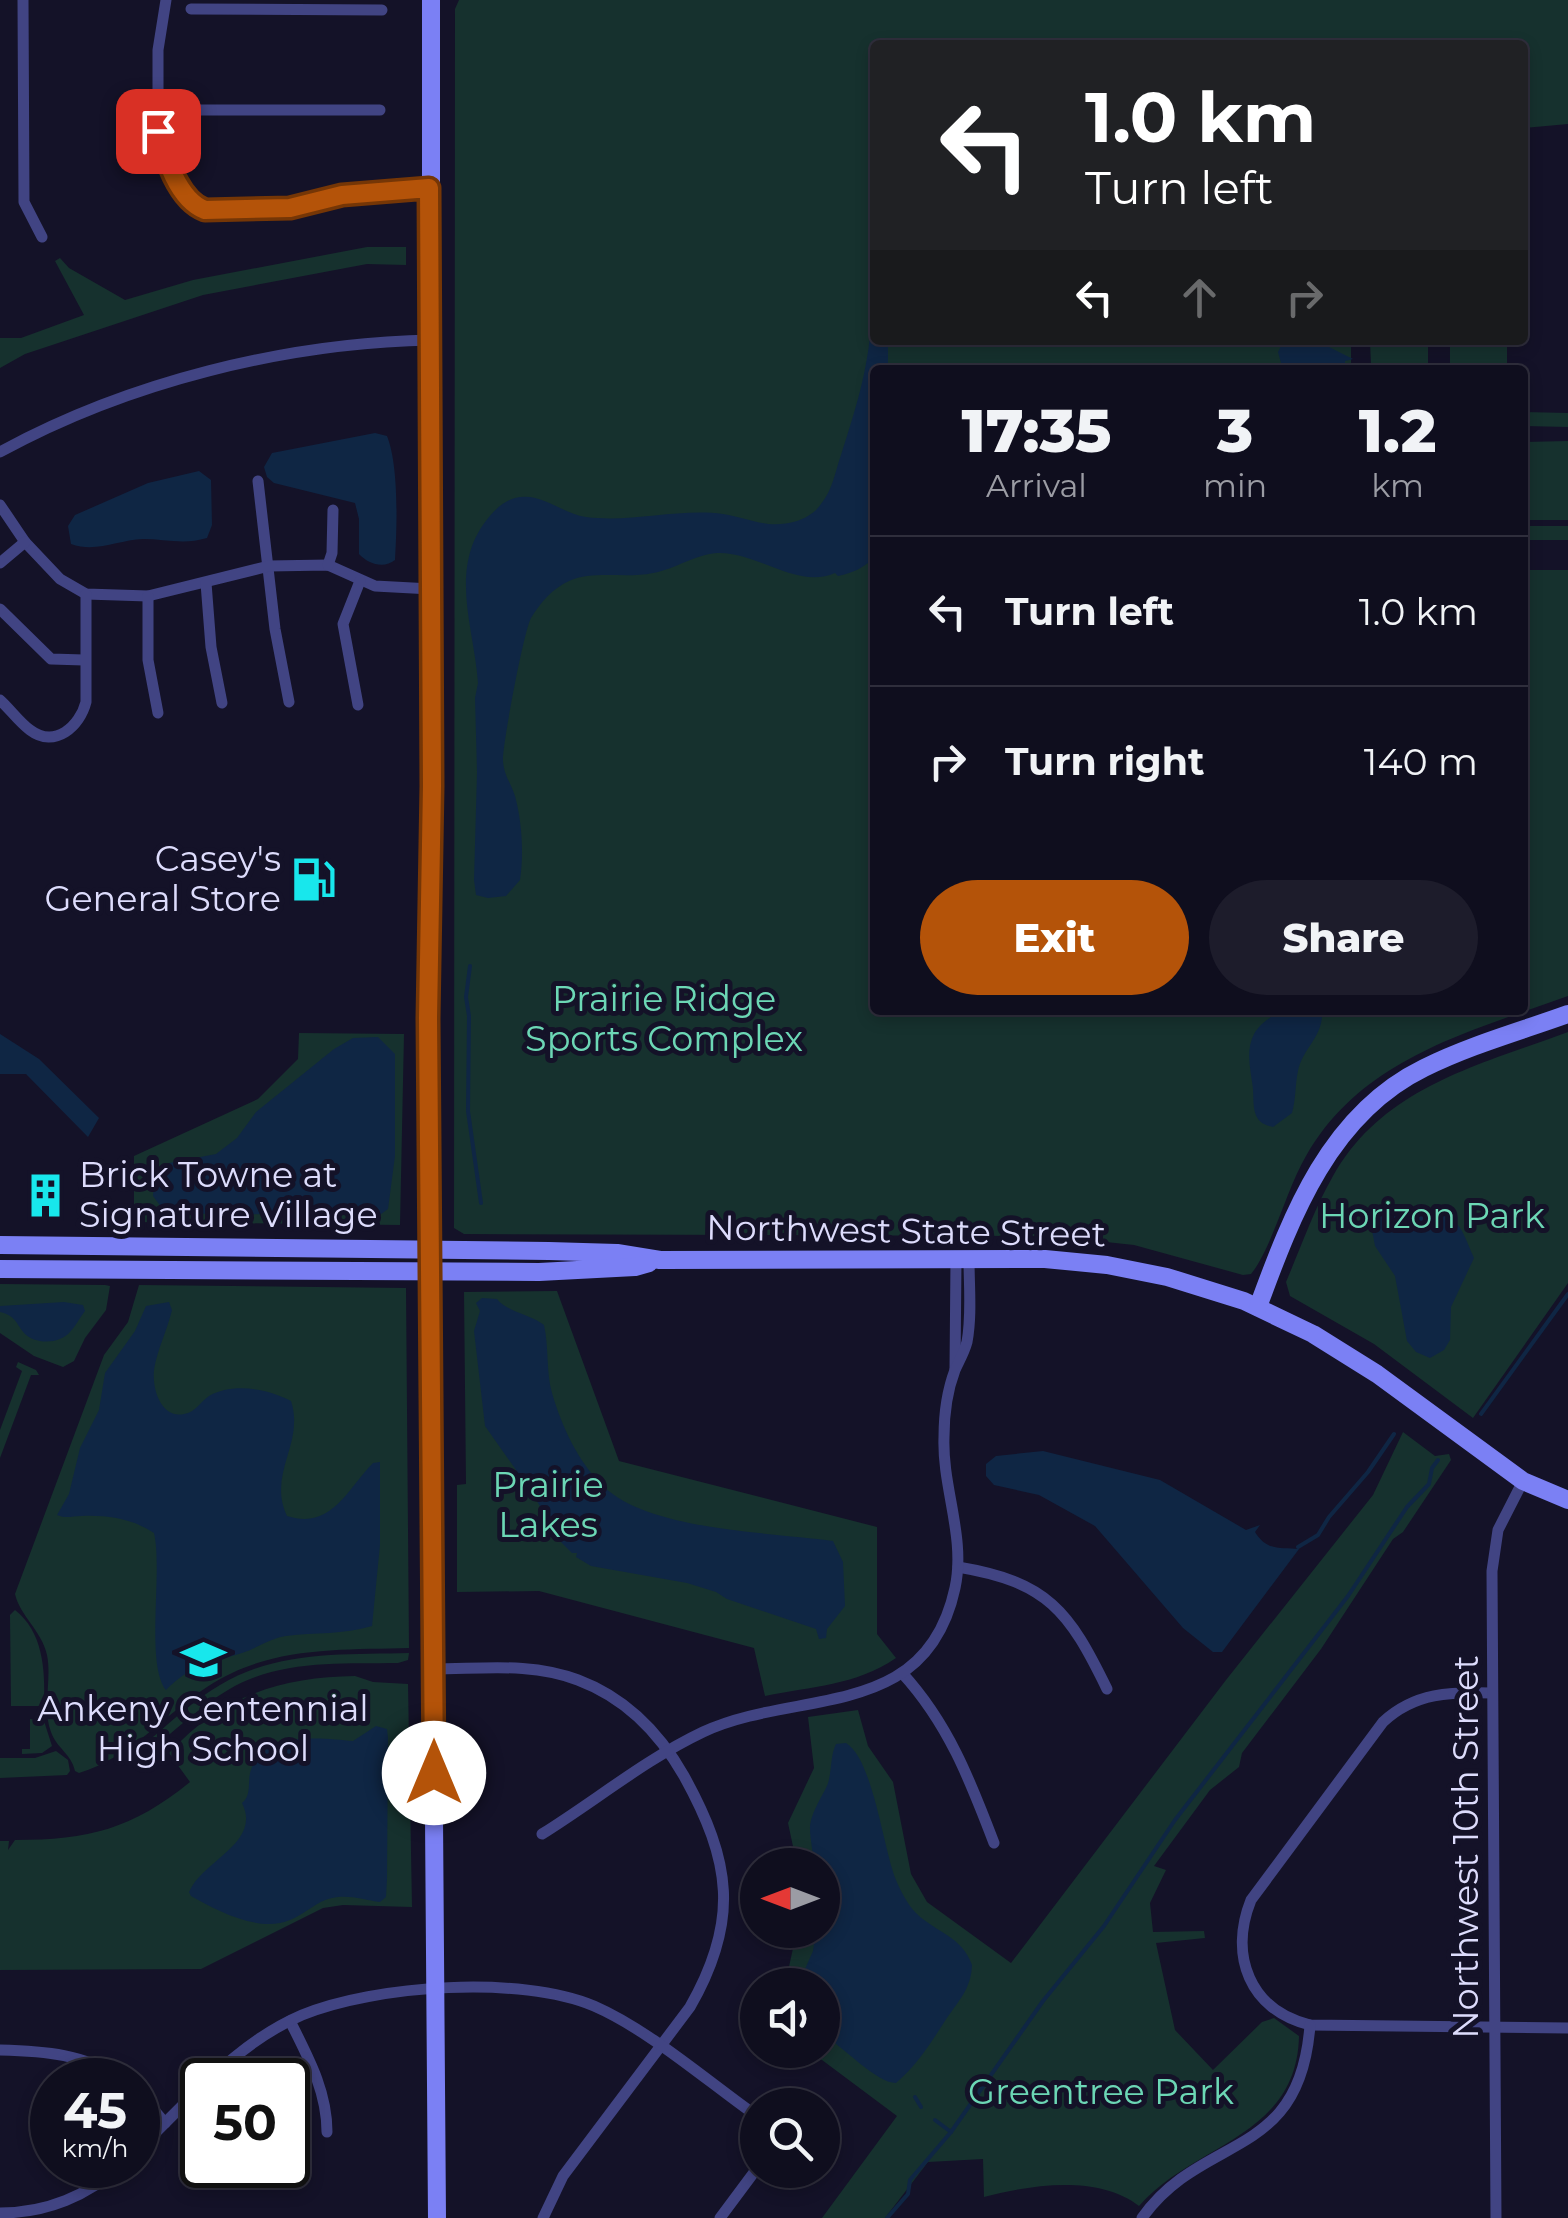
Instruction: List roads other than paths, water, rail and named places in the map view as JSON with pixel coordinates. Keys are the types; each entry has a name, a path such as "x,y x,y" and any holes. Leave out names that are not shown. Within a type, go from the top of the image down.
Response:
{"main road":[{"path":"431,0 428,1018 436,2218"},
{"path":"1258,1307 1317,1172 1362,1110 1422,1068 1568,1014"},
{"name":"Northwest State Street","path":"0,1245 617,1253 660,1260 1055,1260 1127,1268 1188,1282 1258,1307 1346,1353 1522,1481 1568,1500"},
{"name":"Northwest State Street","path":"0,1269 538,1272 636,1267 660,1260"}],"street":[{"path":"23,0 24,202 42,237"},
{"path":"166,0 158,50 157,110 164,152 190,202 214,211 290,208 342,195 429,188"},
{"path":"191,9 242,4 382,10"},
{"path":"157,110 380,110"},
{"path":"0,452 74,417 218,370 345,346 431,340"},
{"path":"258,481 288,702"},
{"path":"0,506 24,542 60,579 86,594 148,596 269,566 328,565 375,586 431,589"},
{"path":"328,565 332,553 332,510"},
{"path":"0,564 24,542"},
{"path":"358,705 343,624 360,581"},
{"path":"206,582 211,647 222,703"},
{"path":"0,700 38,734 57,736 69,732 82,718 86,702 86,594"},
{"path":"148,596 148,660 158,713"},
{"path":"0,610 51,659 84,660"},
{"path":"542,1834 703,1732 780,1707 850,1698 902,1672 922,1652 941,1625 953,1598 958,1567 943,1457 944,1418 967,1341 962,1259"},
{"name":"Northwest 10th Street","path":"1496,2218 1492,1555 1498,1530 1522,1481"},
{"path":"958,1567 1004,1576 1044,1597 1073,1625 1107,1689"},
{"path":"434,1669 524,1668 569,1677 628,1708 670,1751 714,1835 721,1866 723,1905 719,1941 710,1969 690,2007 563,2176 543,2218"},
{"path":"902,1672 946,1730 971,1781 994,1843"},
{"path":"1492,1693 1430,1695 1392,1714 1251,1900 1240,1941 1241,1953 1252,1982 1276,2010 1310,2025 1568,2028"},
{"path":"236,2058 290,2021 360,1999 436,1990 520,1988 559,1994 614,2016 740,2103"},
{"path":"290,2021 316,2074 327,2116 326,2132"},
{"path":"1142,2218 1170,2184 1252,2138 1277,2117 1300,2070 1310,2025"},
{"path":"0,2050 75,2058"},
{"path":"160,2127 180,2107"},
{"path":"160,2116 165,2122"},
{"path":"0,2213 43,2214 92,2188"},
{"path":"720,2218 742,2188"}],"water":[{"path":"870,332 870,345 888,345 888,365 870,365 870,561 843,575 806,577 717,553 653,573 579,578 552,592 528,627 504,751 506,775 521,827 520,880 506,896 476,895 478,683 466,576 474,541 485,522 502,505 525,497 586,517 706,513 777,524 804,518 819,507 833,480 867,358"},
{"path":"1282,345 1325,345 1353,359 1345,361 1345,365 1282,365 1278,352"},
{"path":"375,433 387,436 396,497 395,560 381,565 359,554 355,503 274,483 264,467 272,453"},
{"path":"199,471 211,480 212,525 207,538 143,539 98,547 71,544 68,526 75,515 148,483"},
{"path":"1322,1015 1297,1076 1292,1113 1273,1127 1261,1122 1255,1113 1249,1062 1254,1034 1272,1017"},
{"path":"0,1034 39,1059 99,1118 88,1137 26,1074 0,1074"},
{"path":"378,1037 395,1054 395,1156 388,1209 373,1220 333,1213 213,1215 162,1208 153,1196 155,1172 169,1163 216,1154 237,1138 256,1112 334,1049 353,1038"},
{"path":"1426,1209 1458,1225 1474,1258 1451,1307 1450,1340 1444,1350 1430,1358 1416,1352 1407,1341 1395,1276 1375,1246 1371,1225 1387,1212"},
{"path":"482,1298 497,1299 544,1325 550,1385 566,1431 595,1477 625,1502 651,1513 712,1527 833,1541 843,1562 845,1606 827,1629 826,1638 819,1639 816,1629 716,1592 591,1566 576,1557 577,1553 559,1540 533,1494 485,1426 474,1331 480,1311 476,1303"},
{"path":"64,1302 83,1305 85,1311 66,1336 54,1341 29,1337 12,1318 0,1312 0,1306"},
{"path":"169,1302 172,1310 154,1370 157,1394 164,1407 169,1412 184,1414 209,1396 240,1388 262,1390 291,1401 293,1431 281,1486 287,1516 315,1518 326,1513 373,1463 380,1462 380,1545 372,1626 275,1639 192,1670 166,1690 160,1677 155,1639 154,1533 120,1519 57,1515 69,1494 80,1448 99,1410 105,1373 135,1331 146,1306"},
{"path":"1043,1451 1160,1480 1246,1530 1260,1525 1255,1532 1270,1546 1299,1549 1222,1652 1213,1652 1183,1628 1095,1526 1039,1495 994,1485 986,1476 986,1464 996,1456"},
{"path":"376,1726 387,1729 388,1738 386,1897 380,1902 332,1898 290,1920 266,1924 226,1914 191,1896 189,1892 196,1881 238,1840 244,1829 242,1803 252,1767 260,1755 270,1747 297,1739 353,1741"},
{"path":"846,1743 863,1767 891,1866 904,1897 923,1920 962,1947 972,1965 963,1995 923,2054 896,2083 879,2077 840,2048 840,1968 806,1968 813,1948 840,1948 840,1848 812,1848 810,1833 836,1744"}],"waterway":[{"path":"470,966 466,997 468,1111 481,1203"},
{"path":"1481,1414 1568,1294"},
{"path":"1298,1547 1318,1535 1394,1434"},
{"path":"887,2218 908,2194 910,2180 951,2132 1043,2001 1104,1926 1175,1820 1348,1596 1407,1507 1429,1484 1438,1460"},
{"path":"915,2097 921,2107"},
{"path":"935,2120 951,2132"}],"place":[{"name":"Casey's General Store","path":"314,879"},
{"name":"Brick Towne at Signature Village","path":"46,1195"},
{"name":"Ankeny Centennial High School","path":"203,1659"}],"park label":[{"name":"Prairie Ridge Sports Complex","path":"664,1019"},
{"name":"Horizon Park","path":"1432,1216"},
{"name":"Prairie Lakes","path":"548,1505"},
{"name":"Greentree Park","path":"1101,2092"}]}
